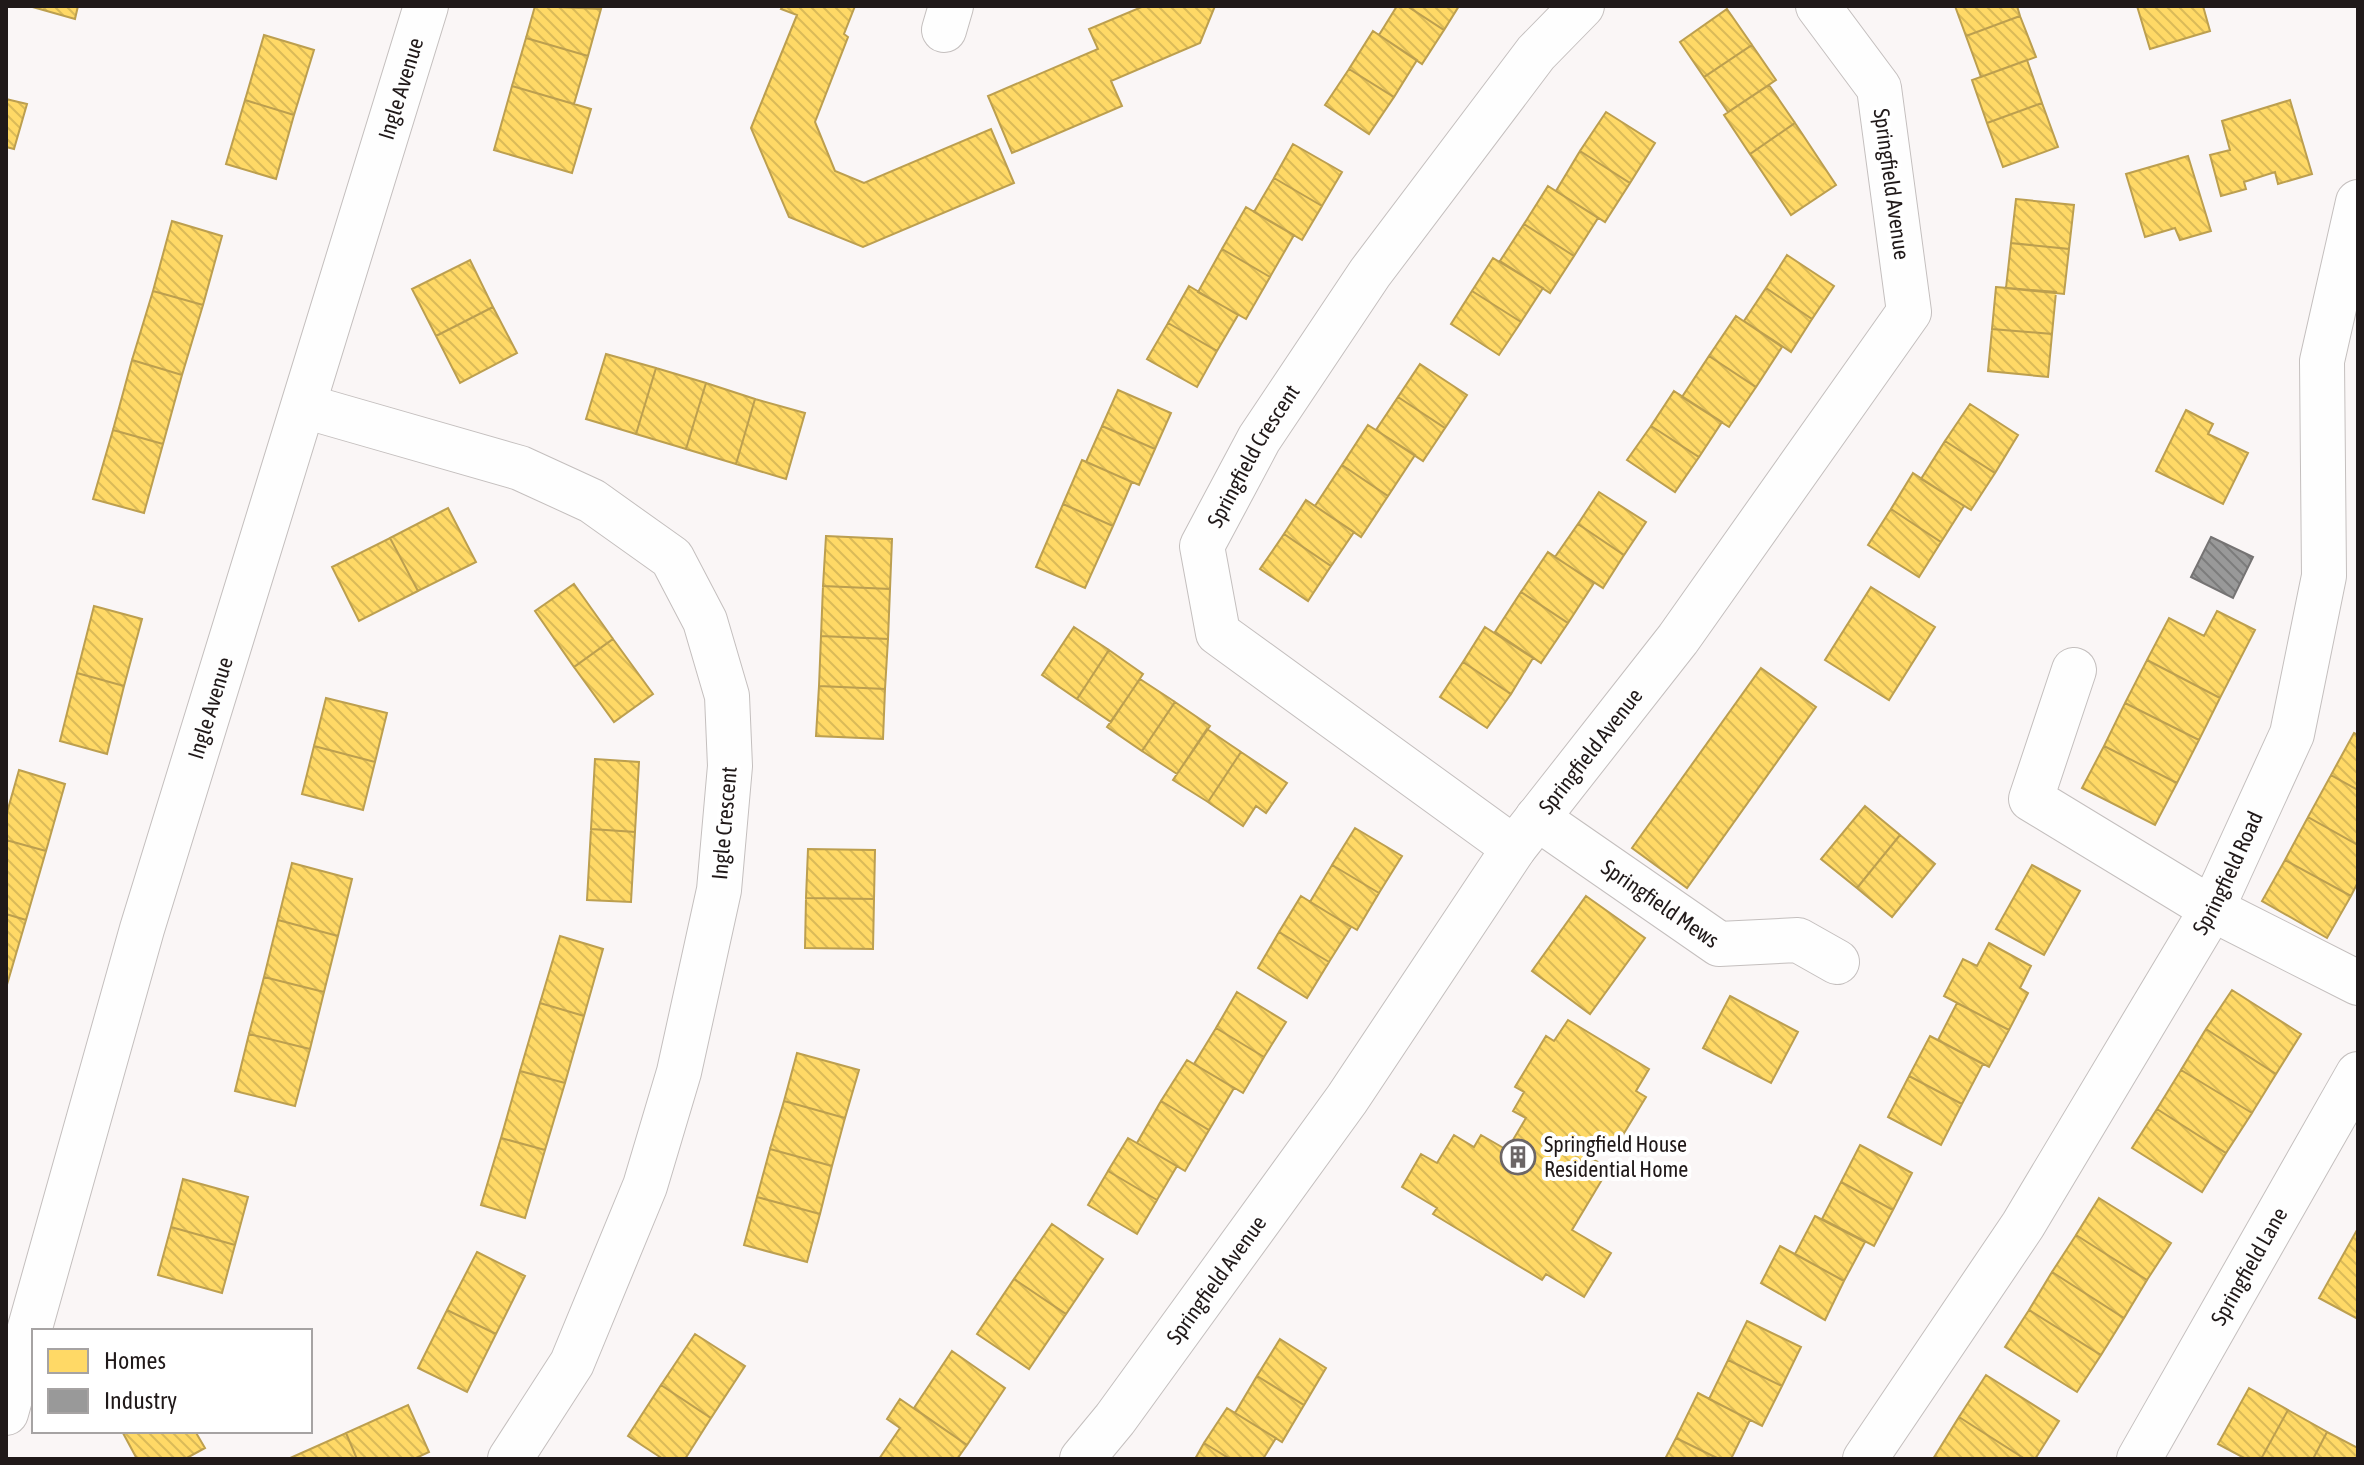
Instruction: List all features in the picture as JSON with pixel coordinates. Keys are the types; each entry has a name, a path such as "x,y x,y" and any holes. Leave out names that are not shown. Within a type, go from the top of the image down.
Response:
{"street":[{"name":"Ingle Avenue","path":"6,1413 142,929 426,6"},
{"name":"Springfield Crescent","path":"1526,833 1218,633 1202,546 1259,439 1370,273 1536,53 1582,6"},
{"name":"Springfield Avenue","path":"1082,1459 1115,1419 1347,1099 1526,833 1678,639 1909,312 1879,88 1818,6"},
{"name":"Springfield Road","path":"1865,1459 2023,1225 2212,909 2292,734 2324,576 2322,361 2358,202"},
{"name":"Ingle Crescent","path":"304,406 520,468 592,501 672,558 705,621 727,696 730,766 719,890 679,1072 645,1186 572,1363 510,1459"},
{"path":"2074,670 2031,799 2212,909 2358,983"},
{"name":"Springfield Mews","path":"1526,833 1719,944 1798,940 1837,962"},
{"name":"Springfield Lane","path":"2139,1459 2358,1074"}],"building: Homes":[{"path":"29,6 78,6 75,19"},
{"path":"535,6 601,9 588,56 526,38"},
{"path":"783,6 855,6 844,34 848,37 815,122 835,171 864,183 991,129 1014,183 863,247 789,217 751,128 797,15 781,9"},
{"path":"1144,6 1215,6 1200,43 1111,81 1122,106 1012,153 988,96 1098,49 1089,29"},
{"path":"1397,6 1407,6 1444,30 1422,64 1379,35"},
{"path":"1407,6 1459,6 1444,30"},
{"path":"1955,6 2017,6 2020,16 1966,36"},
{"path":"2137,6 2203,6 2210,31 2150,49"},
{"path":"1727,9 1752,45 1704,77 1680,42"},
{"path":"2020,16 2036,57 1981,77 1966,36"},
{"path":"1373,31 1417,60 1394,97 1349,69"},
{"path":"264,35 314,50 294,115 245,100"},
{"path":"526,38 588,56 574,104 512,86"},
{"path":"1752,45 1776,80 1728,112 1704,77"},
{"path":"2027,60 2042,103 1987,123 1972,80"},
{"path":"1349,69 1394,97 1369,134 1325,105"},
{"path":"1769,85 1795,123 1750,154 1724,115"},
{"path":"512,86 591,109 572,173 494,150"},
{"path":"6,99 27,104 14,149 6,147"},
{"path":"245,100 294,115 276,179 226,164"},
{"path":"2290,100 2312,174 2278,184 2275,172 2244,182 2246,189 2221,196 2210,155 2230,150 2222,121"},
{"path":"2042,103 2058,147 2003,167 1987,123"},
{"path":"1606,112 1655,143 1630,183 1580,151"},
{"path":"1795,123 1836,185 1791,215 1750,154"},
{"path":"1293,144 1342,172 1322,206 1274,178"},
{"path":"1580,151 1630,183 1605,222 1556,191"},
{"path":"2188,156 2211,231 2180,240 2175,228 2145,237 2126,174"},
{"path":"1274,178 1322,206 1302,240 1254,212"},
{"path":"1548,186 1598,218 1574,256 1524,224"},
{"path":"2016,199 2074,205 2069,249 2011,243"},
{"path":"1246,207 1294,235 1270,277 1222,249"},
{"path":"172,221 222,236 203,305 153,291"},
{"path":"1524,224 1574,256 1550,293 1500,261"},
{"path":"2011,243 2069,249 2064,294 2006,288"},
{"path":"1222,249 1270,277 1246,319 1198,292"},
{"path":"1787,255 1834,286 1812,319 1766,288"},
{"path":"1493,258 1543,288 1521,322 1472,291"},
{"path":"470,260 493,307 436,336 412,289"},
{"path":"1189,286 1238,315 1217,351 1168,323"},
{"path":"1996,287 2056,292 2052,334 1992,329"},
{"path":"1766,288 1812,319 1791,352 1744,321"},
{"path":"153,291 203,305 182,375 132,360"},
{"path":"1472,291 1521,322 1499,355 1451,324"},
{"path":"493,307 517,353 460,383 436,336"},
{"path":"1736,316 1782,347 1756,387 1709,356"},
{"path":"1168,323 1217,351 1197,387 1147,359"},
{"path":"1992,329 2052,334 2048,377 1988,371"},
{"path":"606,354 656,368 636,434 586,419"},
{"path":"1709,356 1756,387 1729,427 1682,397"},
{"path":"132,360 182,375 163,444 113,430"},
{"path":"1420,364 1467,395 1445,428 1398,397"},
{"path":"656,368 706,383 686,449 636,434"},
{"path":"706,383 755,399 736,464 686,449"},
{"path":"1118,390 1171,413 1155,449 1102,426"},
{"path":"1674,391 1722,422 1699,457 1651,426"},
{"path":"1398,397 1445,428 1423,461 1376,430"},
{"path":"755,399 805,413 786,479 736,464"},
{"path":"1970,404 2018,435 1995,473 1945,441"},
{"path":"2186,410 2213,424 2208,434 2248,453 2223,504 2156,471"},
{"path":"1368,425 1415,455 1388,496 1342,465"},
{"path":"1102,426 1155,449 1139,485 1086,462"},
{"path":"1651,426 1699,457 1675,492 1627,460"},
{"path":"113,430 163,444 144,513 93,499"},
{"path":"1945,441 1995,473 1971,510 1921,479"},
{"path":"1082,460 1132,482 1113,526 1063,504"},
{"path":"1342,465 1388,496 1361,537 1315,506"},
{"path":"1913,473 1964,506 1941,542 1891,509"},
{"path":"1599,492 1646,522 1624,555 1578,524"},
{"path":"1306,500 1354,532 1331,566 1284,534"},
{"path":"1063,504 1113,526 1085,588 1036,567"},
{"path":"448,508 476,562 418,591 390,538"},
{"path":"1891,509 1941,542 1919,577 1868,545"},
{"path":"1578,524 1624,555 1603,588 1555,557"},
{"path":"1284,534 1331,566 1308,601 1260,569"},
{"path":"826,536 892,539 890,589 823,586"},
{"path":"390,538 418,591 359,621 332,567"},
{"path":"1548,552 1594,583 1568,623 1521,592"},
{"path":"574,584 613,639 574,667 535,611"},
{"path":"823,586 890,589 888,639 821,636"},
{"path":"1871,587 1935,627 1889,700 1825,660"},
{"path":"1521,592 1568,623 1541,663 1495,632"},
{"path":"94,606 142,619 124,686 77,673"},
{"path":"2217,611 2255,630 2220,698 2147,660 2169,618 2204,636"},
{"path":"1074,627 1109,650 1077,699 1042,675"},
{"path":"1485,627 1533,658 1511,694 1463,662"},
{"path":"821,636 888,639 885,689 819,686"},
{"path":"613,639 653,694 614,722 574,667"},
{"path":"1109,650 1143,674 1111,722 1077,699"},
{"path":"2147,660 2220,698 2199,740 2125,703"},
{"path":"1463,662 1511,694 1487,728 1440,697"},
{"path":"1761,668 1816,707 1687,888 1632,848"},
{"path":"77,673 124,686 107,754 60,741"},
{"path":"1140,679 1175,702 1142,751 1107,727"},
{"path":"819,686 885,689 883,739 816,736"},
{"path":"326,698 387,713 375,762 314,746"},
{"path":"1175,702 1210,726 1177,774 1142,751"},
{"path":"2125,703 2199,740 2177,783 2104,746"},
{"path":"1207,729 1241,752 1208,802 1173,780"},
{"path":"2354,733 2358,735 2358,790 2331,775"},
{"path":"314,746 375,762 363,810 302,794"},
{"path":"2104,746 2177,783 2155,825 2082,788"},
{"path":"1241,752 1287,783 1266,813 1256,806 1243,826 1208,802"},
{"path":"595,759 639,762 635,832 591,829"},
{"path":"19,770 65,784 46,851 6,840 6,816"},
{"path":"2331,775 2358,790 2358,845 2308,817"},
{"path":"1865,806 1900,835 1857,888 1821,859"},
{"path":"2308,817 2358,845 2358,882 2351,896 2285,860"},
{"path":"1355,828 1402,856 1379,893 1332,865"},
{"path":"591,829 635,832 631,902 587,900"},
{"path":"1900,835 1935,864 1892,917 1857,888"},
{"path":"6,840 46,851 26,920 6,914"},
{"path":"808,849 875,850 874,899 806,898"},
{"path":"2285,860 2351,896 2327,938 2262,901"},
{"path":"292,863 352,879 338,936 278,920"},
{"path":"1332,865 1379,893 1357,930 1310,902"},
{"path":"2032,865 2080,891 2044,955 1996,929"},
{"path":"1301,896 1351,927 1329,962 1279,932"},
{"path":"1586,896 1645,938 1590,1014 1532,971"},
{"path":"806,898 874,899 873,949 805,948"},
{"path":"6,914 26,920 6,988"},
{"path":"278,920 338,936 324,992 264,977"},
{"path":"1279,932 1329,962 1307,998 1258,968"},
{"path":"560,936 603,949 584,1016 540,1003"},
{"path":"1989,943 2031,966 2020,988 2028,993 2009,1030 1944,996 1963,959 1977,966"},
{"path":"264,977 324,992 310,1049 249,1034"},
{"path":"2232,990 2301,1034 2276,1074 2206,1029"},
{"path":"1237,992 1286,1022 1264,1057 1216,1028"},
{"path":"1730,996 1798,1032 1771,1083 1703,1048"},
{"path":"540,1003 584,1016 565,1083 520,1071"},
{"path":"1957,1003 2009,1030 1989,1067 1938,1040"},
{"name":"Springfield House Residential Home","path":"1568,1020 1649,1069 1636,1091 1646,1097 1615,1148 1605,1142 1594,1160 1609,1168 1572,1230 1611,1253 1584,1297 1546,1274 1542,1280 1433,1214 1437,1208 1402,1187 1421,1154 1437,1163 1454,1135 1474,1147 1481,1135 1507,1150 1526,1118 1513,1111 1524,1092 1515,1087 1546,1036 1554,1041"},
{"path":"1216,1028 1264,1057 1243,1093 1194,1064"},
{"path":"2206,1029 2276,1074 2252,1113 2181,1070"},
{"path":"249,1034 310,1049 295,1106 235,1091"},
{"path":"1930,1036 1983,1064 1962,1104 1909,1076"},
{"path":"797,1053 859,1070 845,1118 784,1101"},
{"path":"1187,1060 1234,1088 1209,1130 1161,1101"},
{"path":"2181,1070 2252,1113 2226,1153 2157,1109"},
{"path":"520,1071 565,1083 545,1150 501,1138"},
{"path":"1909,1076 1962,1104 1941,1145 1888,1117"},
{"path":"784,1101 845,1118 832,1166 770,1149"},
{"path":"1161,1101 1209,1130 1185,1171 1137,1143"},
{"path":"2157,1109 2226,1153 2202,1192 2132,1148"},
{"path":"501,1138 545,1150 525,1218 481,1205"},
{"path":"1128,1138 1177,1166 1157,1200 1108,1171"},
{"path":"1860,1145 1912,1173 1893,1210 1841,1182"},
{"path":"770,1149 832,1166 820,1214 757,1197"},
{"path":"1108,1171 1157,1200 1137,1234 1088,1205"},
{"path":"183,1179 248,1197 235,1245 171,1227"},
{"path":"1841,1182 1893,1210 1874,1246 1822,1219"},
{"path":"757,1197 820,1214 807,1262 744,1245"},
{"path":"2099,1198 2171,1243 2147,1280 2076,1235"},
{"path":"1815,1216 1865,1242 1844,1281 1795,1254"},
{"path":"1052,1224 1103,1259 1066,1314 1014,1279"},
{"path":"171,1227 235,1245 222,1293 158,1275"},
{"path":"2358,1230 2358,1319 2319,1298"},
{"path":"2076,1235 2147,1280 2124,1318 2052,1272"},
{"path":"1780,1246 1844,1281 1825,1320 1761,1283"},
{"path":"477,1252 525,1276 496,1334 447,1310"},
{"path":"2052,1272 2124,1318 2101,1355 2029,1310"},
{"path":"1014,1279 1066,1314 1029,1369 977,1334"},
{"path":"447,1310 496,1334 467,1392 418,1368"},
{"path":"2029,1310 2101,1355 2077,1392 2005,1347"},
{"path":"1747,1321 1801,1347 1782,1386 1728,1360"},
{"path":"695,1334 745,1366 711,1418 661,1385"},
{"path":"1280,1339 1326,1368 1304,1405 1257,1376"},
{"path":"952,1351 1005,1388 967,1445 914,1408"},
{"path":"1728,1360 1782,1386 1762,1426 1709,1399"},
{"path":"1986,1375 2059,1421 2035,1459 2025,1459 1959,1417"},
{"path":"1257,1376 1304,1405 1282,1442 1235,1413"},
{"path":"661,1385 711,1418 685,1459 663,1459 628,1436"},
{"path":"2249,1388 2288,1410 2261,1459 2246,1459 2218,1444"},
{"path":"1698,1393 1750,1420 1731,1459 1719,1459 1676,1438"},
{"path":"900,1399 967,1445 957,1459 879,1459 900,1428 887,1419"},
{"path":"408,1405 429,1452 414,1459 357,1459 346,1433"},
{"path":"1227,1408 1276,1438 1263,1459 1230,1459 1204,1443"},
{"path":"2288,1410 2327,1432 2313,1459 2261,1459"},
{"path":"1959,1417 2025,1459 1933,1459"},
{"path":"2327,1432 2358,1448 2358,1459 2313,1459"},
{"path":"123,1433 196,1433 205,1448 185,1459 137,1459"},
{"path":"346,1433 357,1459 288,1459"},
{"path":"1676,1438 1719,1459 1665,1459"},
{"path":"1204,1443 1230,1459 1195,1459"}],"building: Industry":[{"path":"2211,537 2253,557 2233,598 2191,577"}],"place":[{"name":"Springfield House Residential Home","path":"1518,1157"}]}
